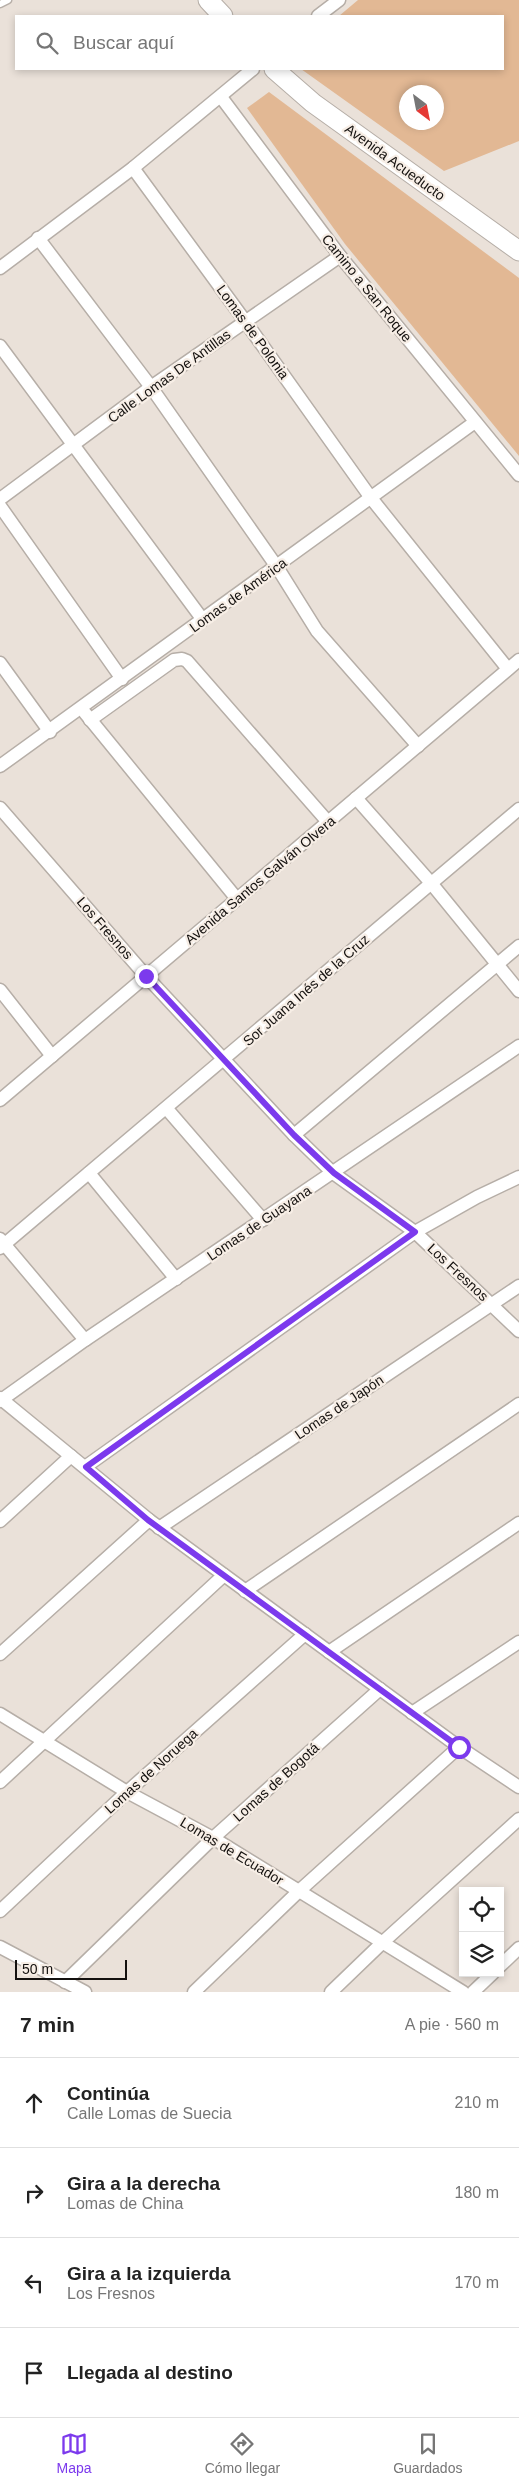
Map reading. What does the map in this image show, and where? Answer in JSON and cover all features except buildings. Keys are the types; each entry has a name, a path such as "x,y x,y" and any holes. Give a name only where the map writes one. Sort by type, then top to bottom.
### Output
{"street":[{"path":"208,0 222,15"},
{"path":"319,15 339,0"},
{"path":"0,268 133,168 252,70"},
{"name":"Avenida Acueducto","path":"275,70 313,103 519,251"},
{"name":"Camino a San Roque","path":"221,97 340,256 519,475"},
{"name":"Lomas de Polonia","path":"133,168 245,320 371,498 508,670"},
{"path":"38,238 151,387 277,567 317,631 418,746"},
{"name":"Calle Lomas De Antillas","path":"0,499 151,387 245,320 340,256"},
{"path":"0,346 75,444 203,620"},
{"name":"Lomas de América","path":"0,766 50,732 475,422"},
{"path":"0,506 122,679"},
{"path":"90,720 174,660 182,659 187,661 328,822"},
{"name":"Avenida Santos Galván Olvera","path":"0,1100 519,660"},
{"path":"0,663 50,732"},
{"path":"81,708 237,899"},
{"path":"356,798 431,882 519,991"},
{"name":"Los Fresnos","path":"0,808 146,976 226,1059 294,1135 334,1173 415,1232 519,1330"},
{"name":"Sor Juana Inés de la Cruz","path":"2,1244 226,1059 431,882 519,809"},
{"path":"294,1135 519,946"},
{"path":"0,990 52,1056"},
{"name":"Lomas de Guayana","path":"1,1400 85,1340 519,1046"},
{"path":"166,1108 263,1220"},
{"path":"89,1173 176,1278"},
{"path":"86,1467 415,1232 477,1197 519,1177"},
{"path":"2,1244 85,1340"},
{"name":"Lomas de Japón","path":"159,1528 519,1286"},
{"path":"1,1400 86,1467 148,1520 459,1747 519,1787"},
{"path":"245,1591 519,1404"},
{"path":"0,1522 71,1456"},
{"path":"0,1654 148,1520"},
{"path":"329,1652 519,1523"},
{"path":"0,1782 43,1740 224,1575"},
{"name":"Lomas de Noruega","path":"0,1911 127,1792 305,1634"},
{"path":"412,1713 519,1642"},
{"name":"Lomas de Bogotá","path":"65,1982 213,1838 380,1689"},
{"name":"Lomas de Ecuador","path":"0,1714 127,1792 213,1838 462,1992"},
{"path":"194,1992 299,1891 459,1747"},
{"path":"331,1992 383,1942 519,1819"},
{"path":"0,1947 84,1992"},
{"path":"504,1962 519,1948"},
{"path":"473,1992 489,1977"}],"lane":[{"path":"0,4 8,0"}],"shaded area":[{"path":"358,0 519,0 519,141 444,171 302,70 504,70 504,15 340,15"},
{"path":"269,92 519,278 519,456 345,244 247,108"}],"route":[{"path":"146,976 226,1059 294,1135 334,1173 415,1232 86,1467 148,1520 459,1747"}]}
